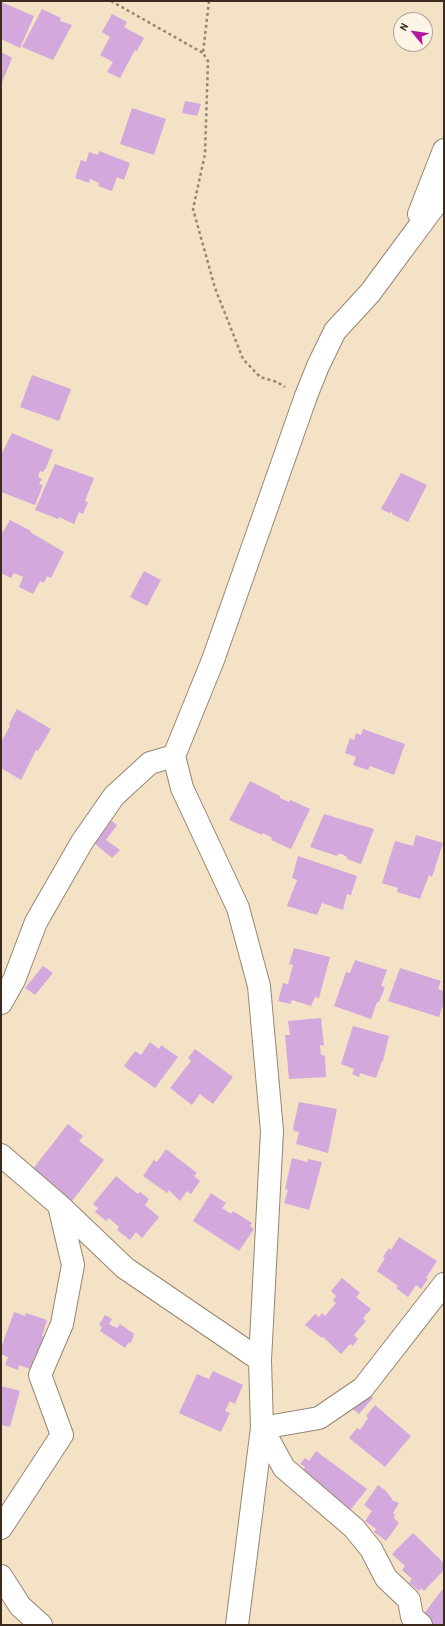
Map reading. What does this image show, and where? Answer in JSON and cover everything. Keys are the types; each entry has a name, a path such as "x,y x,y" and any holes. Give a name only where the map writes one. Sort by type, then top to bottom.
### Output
{"street":[{"path":"410,239 444,150"},
{"path":"237,1625 262,1428 260,1360 272,1130 259,986 238,908 182,788 174,756 213,660 306,396 336,331 370,293 444,193"},
{"path":"1,1003 14,980 36,922 82,842 114,796 150,763 174,756"},
{"path":"1,1155 59,1205 125,1268 260,1360"},
{"path":"1,1528 62,1435 40,1375 62,1324 73,1265 59,1205"},
{"path":"262,1428 319,1418 362,1388 444,1284"},
{"path":"262,1428 284,1468 358,1533 371,1549 386,1578 409,1600 412,1617 421,1625"},
{"path":"1,1576 20,1606 41,1625"}],"path":[{"path":"111,1 203,53 208,61 205,154 193,209 215,288 243,359 260,377 277,382 294,393 306,396"},
{"path":"203,53 209,1"}],"building":[{"path":"1,2 34,16 20,48 1,39"},
{"path":"42,9 61,18 60,21 72,25 53,60 22,47"},
{"path":"112,14 127,22 124,27 144,38 137,51 135,50 120,78 107,72 113,62 100,55 110,37 102,32"},
{"path":"1,52 12,58 1,85"},
{"path":"185,101 201,104 197,116 182,113"},
{"path":"132,108 166,119 154,155 120,144"},
{"path":"99,151 130,163 124,180 117,177 112,191 98,186 99,183 90,179 89,183 75,178 81,160 86,162 89,152 98,155"},
{"path":"32,375 71,389 59,421 20,407"},
{"path":"12,433 53,450 46,468 43,472 40,471 38,477 42,479 39,484 43,485 35,505 1,492 1,455"},
{"path":"55,464 94,478 85,501 88,502 83,514 79,512 74,524 59,517 58,519 35,510"},
{"path":"401,473 427,485 408,522 392,514 392,512 389,513 381,509"},
{"path":"10,520 31,531 30,532 64,552 51,578 47,576 44,583 40,581 33,594 19,587 23,577 14,573 11,578 1,573 1,535"},
{"path":"144,571 161,580 147,606 130,597"},
{"path":"17,709 51,729 38,751 36,750 21,780 1,768 1,742"},
{"path":"363,729 405,744 394,775 370,766 368,770 353,765 356,757 345,753 350,738 354,740 356,733 361,735"},
{"path":"250,781 280,796 280,798 289,802 290,800 310,809 291,849 271,840 272,838 263,833 262,835 229,820"},
{"path":"324,814 374,829 361,864 347,859 347,857 342,854 338,854 337,856 310,847"},
{"path":"105,816 117,825 106,840 120,850 112,858 88,838"},
{"path":"416,835 443,843 432,877 429,875 420,899 397,892 398,888 382,883 395,841 413,846"},
{"path":"298,856 357,876 351,895 347,894 343,910 322,903 317,915 287,906 297,880 292,878"},
{"path":"294,948 330,957 319,998 315,997 311,1006 292,1000 290,1004 278,1001 283,983 288,984 293,965 289,964"},
{"path":"355,960 387,970 381,986 385,987 379,1002 377,1002 371,1019 334,1006 346,972 350,973"},
{"path":"43,966 53,973 35,995 25,988"},
{"path":"400,968 441,981 438,989 444,991 444,1002 439,1017 388,1001"},
{"path":"321,1018 324,1046 320,1045 321,1055 325,1056 326,1077 289,1079 285,1035 290,1035 288,1021"},
{"path":"353,1026 389,1036 383,1061 376,1078 360,1073 359,1077 352,1074 354,1069 341,1064"},
{"path":"150,1042 159,1049 161,1045 178,1057 155,1088 124,1066 135,1051 141,1055"},
{"path":"195,1049 233,1077 213,1104 200,1094 192,1105 170,1088 191,1061 188,1058"},
{"path":"299,1102 337,1109 328,1153 296,1144 299,1132 294,1131 293,1128"},
{"path":"68,1124 83,1136 79,1141 104,1160 72,1201 32,1170"},
{"path":"166,1149 197,1173 194,1176 200,1181 191,1194 187,1191 180,1201 169,1190 167,1193 143,1176 154,1160 157,1162"},
{"path":"292,1158 307,1162 308,1159 322,1162 309,1210 284,1203 288,1190 285,1189"},
{"path":"116,1176 138,1194 140,1192 149,1199 145,1205 159,1217 142,1238 136,1232 130,1240 117,1230 119,1227 109,1218 106,1221 95,1212 98,1208 93,1204"},
{"path":"211,1193 226,1203 222,1208 231,1214 233,1211 252,1223 250,1226 254,1229 239,1251 193,1221"},
{"path":"399,1237 437,1261 421,1289 416,1285 408,1297 396,1288 398,1286 377,1271 385,1258 383,1257 389,1248 391,1250"},
{"path":"342,1278 360,1293 356,1297 371,1309 363,1318 366,1321 354,1335 358,1339 353,1346 350,1344 341,1354 323,1337 322,1338 305,1325 315,1314 319,1317 322,1313 325,1316 336,1303 333,1300 336,1296 331,1291"},
{"path":"14,1312 25,1316 26,1313 47,1320 42,1336 46,1338 39,1354 36,1353 30,1369 19,1365 18,1370 5,1365 8,1357 1,1354 1,1348"},
{"path":"105,1315 112,1319 109,1324 117,1328 120,1324 134,1334 131,1343 129,1342 125,1348 100,1331 102,1327 99,1325"},
{"path":"213,1371 243,1385 235,1404 230,1401 225,1411 230,1413 221,1432 179,1413 197,1374 209,1379"},
{"path":"1,1386 20,1391 10,1427 1,1425"},
{"path":"364,1391 373,1398 359,1414 350,1407"},
{"path":"375,1405 411,1436 385,1467 349,1438 357,1428 360,1430 368,1418 366,1416"},
{"path":"316,1451 367,1489 348,1513 298,1476 305,1467 300,1464 305,1458 309,1461"},
{"path":"378,1485 386,1491 392,1500 399,1503 393,1513 395,1515 394,1518 399,1523 386,1541 374,1532 376,1529 365,1521 372,1511 364,1505"},
{"path":"413,1533 444,1563 444,1570 424,1591 421,1588 419,1591 409,1583 412,1579 402,1570 405,1566 392,1554"},
{"path":"442,1590 444,1591 444,1625 425,1625 419,1620"}]}
